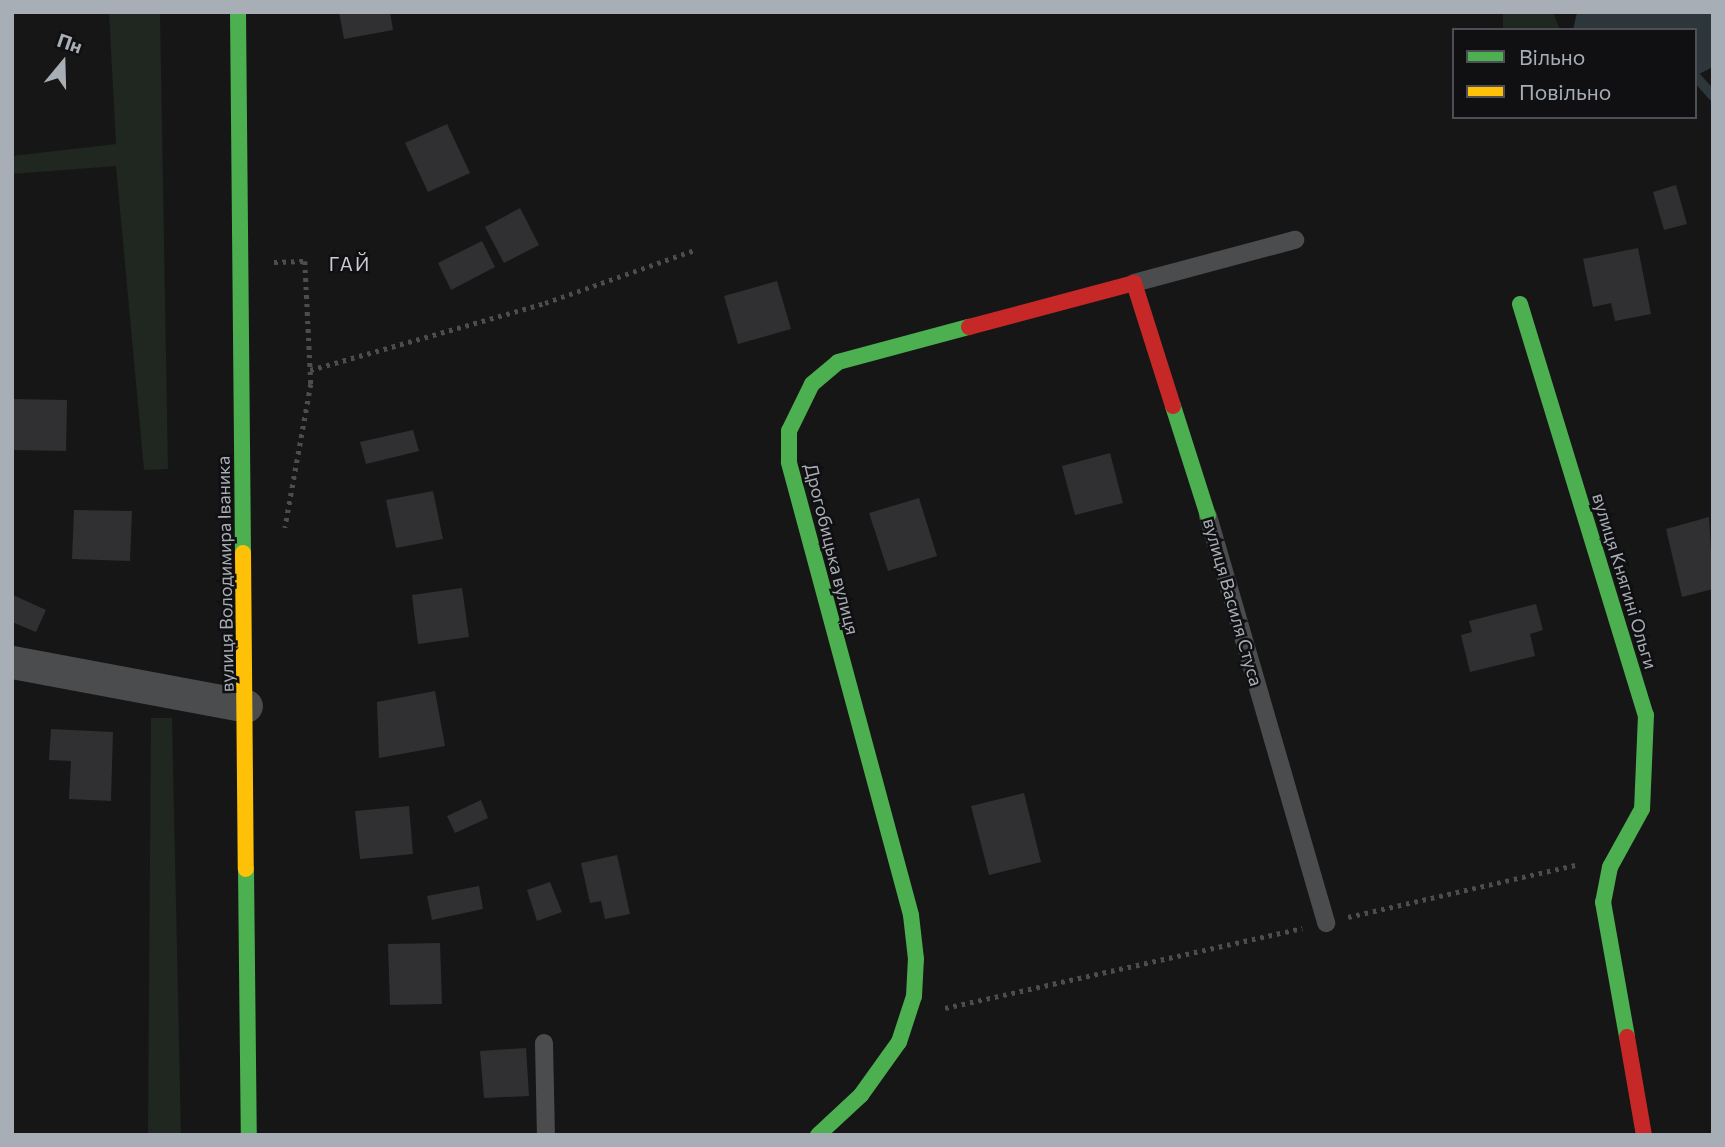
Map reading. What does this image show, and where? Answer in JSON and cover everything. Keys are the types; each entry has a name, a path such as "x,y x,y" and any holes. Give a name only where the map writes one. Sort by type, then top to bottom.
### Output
{"street":[{"name":"вулиця Володимира Іваника","path":"238,12 249,1135"},
{"name":"вулиця Василя Стуса","path":"1134,283 1208,516"},
{"name":"Дрогобицька вулиця","path":"909,1016 916,959 911,915 789,462 789,431 812,384 838,362 1134,283"},
{"name":"вулиця Княгині Ольги","path":"1520,304 1646,715 1642,808 1611,867 1603,902 1607,944 1644,1135"},
{"path":"12,662 246,706"},
{"path":"818,1135 880,1072 909,1016"}],"lane":[{"path":"1134,283 1295,240"},
{"name":"вулиця Василя Стуса","path":"1208,516 1326,923"},
{"path":"544,1043 545,1135"}],"path":[{"path":"310,370 545,303 695,250"},
{"path":"272,262 305,261 310,370 285,528"},
{"path":"909,1016 1576,865 1611,867"}],"shaded area":[{"path":"109,12 160,12 168,469 144,470 116,166 12,174 12,156 116,144"},
{"path":"1503,12 1553,12 1559,28 1503,28"},
{"path":"1577,12 1713,12 1713,67 1697,75 1697,28 1573,28"},
{"path":"151,718 172,718 181,1135 148,1135"}],"building":[{"path":"339,12 390,12 393,30 344,39"},
{"path":"447,124 470,173 428,192 405,143"},
{"path":"1676,185 1687,224 1664,230 1653,192"},
{"path":"520,208 539,245 504,263 485,227"},
{"path":"482,241 495,267 451,290 438,263"},
{"path":"1638,248 1651,314 1615,321 1611,303 1593,307 1583,259"},
{"path":"777,281 791,329 738,344 724,296"},
{"path":"12,399 67,400 66,451 12,450"},
{"path":"413,430 419,451 366,464 360,442"},
{"path":"1110,453 1123,503 1075,515 1062,466"},
{"path":"433,491 443,539 396,548 386,500"},
{"path":"919,498 937,556 888,571 869,513"},
{"path":"74,510 132,511 130,561 72,559"},
{"path":"1709,517 1713,589 1682,597 1666,529"},
{"path":"462,588 469,637 418,644 412,595"},
{"path":"13,595 46,610 36,632 12,622"},
{"path":"1536,604 1543,630 1530,634 1535,656 1470,672 1461,635 1472,632 1469,621"},
{"path":"435,691 445,746 379,758 377,702"},
{"path":"51,729 113,732 111,801 69,799 71,761 49,760"},
{"path":"1024,793 1041,862 989,875 971,806"},
{"path":"481,800 488,818 455,833 447,816"},
{"path":"409,806 413,854 360,859 355,811"},
{"path":"617,855 630,914 605,919 601,901 590,903 581,863"},
{"path":"550,882 562,912 537,921 527,890"},
{"path":"479,886 483,909 432,920 427,896"},
{"path":"440,943 442,1004 390,1005 388,944"},
{"path":"526,1048 529,1096 484,1098 480,1051"}],"waterway":[{"path":"1697,78 1713,96"}],"traffic: fast":[{"path":"238,12 243,553"},
{"path":"1520,304 1646,715 1642,809 1610,867 1603,902 1627,1037"},
{"path":"818,1135 861,1095 899,1042 914,996 916,959 911,915 789,462 789,431 812,384 838,362 969,327"},
{"path":"1173,406 1208,516"},
{"path":"246,869 249,1135"}],"traffic: slow":[{"path":"243,553 246,869"}],"traffic: jam":[{"path":"969,327 1134,283 1173,406"},
{"path":"1627,1037 1644,1135"}],"district":[{"name":"ГАЙ","path":"350,264"}]}
